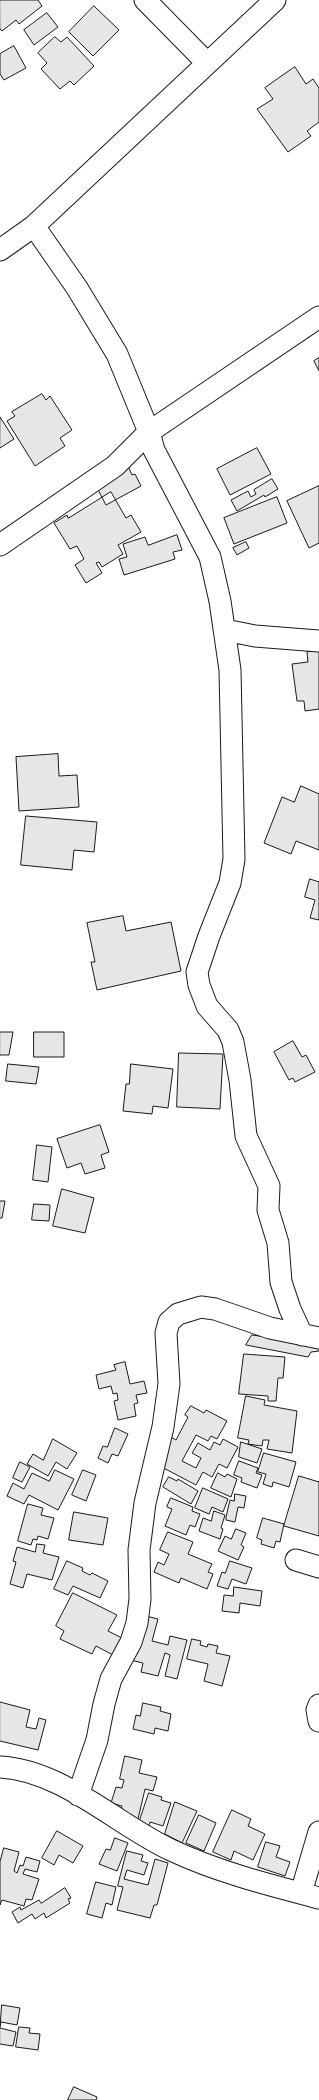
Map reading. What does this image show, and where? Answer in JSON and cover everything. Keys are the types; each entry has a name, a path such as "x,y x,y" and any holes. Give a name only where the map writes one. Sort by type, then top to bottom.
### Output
{"street":[{"path":"145,0 208,62"},
{"path":"0,250 34,226 275,0"},
{"path":"34,226 76,288 117,354 149,432 154,450 210,557 230,670 234,860 230,883 209,936 197,972 199,985 207,1006 228,1030 233,1042 240,1080 246,1136 269,1186 268,1210 278,1243 281,1282 290,1309 310,1337"},
{"path":"0,545 115,466 149,432 319,317"},
{"path":"224,630 262,637 319,641"},
{"path":"78,1795 97,1740 104,1704 111,1679 131,1642 137,1623 140,1599 139,1550 145,1503 163,1427 169,1384 166,1332 169,1322 178,1314 201,1307 215,1309 253,1324 310,1337"},
{"path":"296,1560 319,1567"},
{"path":"319,1705 317,1710 319,1722"},
{"path":"0,1768 34,1774 78,1795 132,1830 171,1850 202,1863 310,1896 319,1832"}],"building":[{"path":"0,0 38,0 42,6 19,24 16,20 2,31 0,29"},
{"path":"94,6 119,30 93,56 69,32"},
{"path":"47,13 58,27 34,45 24,30"},
{"path":"55,37 61,42 67,37 94,66 74,85 70,81 60,89 41,69 47,63 38,53"},
{"path":"14,46 26,68 4,80 0,74 0,54"},
{"path":"295,67 306,84 313,79 319,88 319,122 307,131 311,136 288,152 257,109 273,99 265,88"},
{"path":"319,358 319,371 314,361"},
{"path":"42,394 46,400 50,396 72,430 60,438 65,446 35,466 7,421 15,416 12,412"},
{"path":"0,417 14,439 0,448"},
{"path":"257,448 271,474 230,495 217,469"},
{"path":"128,466 132,475 135,474 141,486 106,505 95,484"},
{"path":"272,479 278,489 265,497 264,495 237,511 231,500 248,491 251,497 256,494 254,490"},
{"path":"319,486 319,543 309,548 287,501"},
{"path":"111,492 126,518 131,515 141,532 118,545 123,554 102,567 99,562 96,563 102,573 86,583 75,565 84,559 77,546 70,549 54,523 67,515 68,518"},
{"path":"277,497 287,523 234,544 224,518"},
{"path":"177,535 182,550 173,552 175,559 124,575 119,559 127,557 123,544 145,537 148,545"},
{"path":"246,542 249,548 237,555 233,548"},
{"path":"319,651 319,709 305,711 304,701 297,701 292,664 308,662 307,652"},
{"path":"58,754 59,776 77,775 79,807 19,811 16,757"},
{"path":"301,786 319,794 319,850 296,841 291,854 264,843 282,797 294,802"},
{"path":"26,816 97,822 94,852 74,850 72,870 21,865"},
{"path":"310,879 319,882 319,920 310,918 315,900 305,897"},
{"path":"123,916 126,931 171,922 181,971 97,990 91,962 95,962 87,923"},
{"path":"0,1032 13,1032 9,1055 0,1055"},
{"path":"34,1032 64,1032 64,1057 34,1057"},
{"path":"293,1041 302,1057 306,1055 315,1072 295,1082 293,1078 289,1080 274,1052"},
{"path":"179,1053 223,1054 220,1109 177,1107"},
{"path":"8,1064 39,1067 36,1084 6,1081"},
{"path":"131,1064 173,1069 168,1108 153,1106 152,1114 123,1111 126,1084 129,1084"},
{"path":"100,1125 109,1152 101,1155 105,1168 85,1174 81,1163 67,1168 57,1139"},
{"path":"37,1145 52,1147 48,1182 33,1180"},
{"path":"62,1189 94,1198 85,1233 53,1226"},
{"path":"0,1201 5,1201 2,1218 0,1218"},
{"path":"34,1204 50,1205 49,1221 32,1220"},
{"path":"252,1335 319,1344 319,1351 311,1352 308,1357 246,1345"},
{"path":"244,1354 285,1357 283,1378 278,1378 276,1401 268,1401 268,1396 239,1394"},
{"path":"125,1362 130,1384 144,1381 147,1393 136,1395 138,1403 134,1404 136,1416 118,1420 114,1401 118,1400 117,1393 113,1394 111,1386 99,1389 96,1375 116,1370 114,1365"},
{"path":"246,1396 265,1400 264,1405 297,1411 292,1453 267,1449 269,1440 263,1440 262,1446 248,1444 249,1440 238,1438"},
{"path":"191,1406 204,1413 206,1410 227,1421 217,1439 211,1436 208,1441 196,1435 182,1461 196,1468 201,1458 192,1453 198,1443 210,1450 214,1442 220,1445 223,1439 238,1447 227,1468 219,1464 212,1477 203,1472 196,1485 156,1464 171,1437 176,1440 188,1417 185,1415"},
{"path":"115,1428 128,1434 118,1456 112,1454 108,1463 98,1458 103,1446 107,1447"},
{"path":"53,1439 77,1453 67,1469 56,1462 48,1476 27,1464 33,1454 43,1460"},
{"path":"241,1442 262,1449 257,1463 239,1457"},
{"path":"264,1453 296,1462 289,1487 273,1482 272,1487 263,1484 266,1474 258,1472"},
{"path":"239,1461 258,1468 256,1473 262,1475 257,1488 241,1482 242,1478 234,1475"},
{"path":"20,1462 30,1467 22,1482 13,1478"},
{"path":"55,1470 74,1479 58,1510 29,1495 24,1504 7,1496 13,1483 24,1489 32,1473 49,1481"},
{"path":"83,1470 96,1475 86,1501 72,1495"},
{"path":"218,1473 225,1477 227,1474 237,1479 231,1497 211,1488"},
{"path":"299,1476 319,1482 319,1536 284,1526"},
{"path":"169,1477 177,1481 178,1479 198,1491 191,1504 163,1487"},
{"path":"203,1488 228,1499 223,1512 212,1507 209,1514 195,1508"},
{"path":"235,1494 246,1496 244,1508 238,1507 235,1522 226,1520 226,1517 230,1500 234,1501"},
{"path":"171,1498 193,1507 192,1511 200,1514 195,1527 190,1525 186,1535 165,1526 172,1509 167,1507"},
{"path":"28,1504 43,1508 41,1515 54,1518 48,1539 38,1536 37,1540 33,1539 31,1545 18,1541"},
{"path":"214,1511 225,1515 221,1528 223,1529 220,1539 199,1531 203,1518 211,1521"},
{"path":"74,1512 108,1518 103,1545 69,1540"},
{"path":"263,1518 284,1524 280,1542 276,1541 274,1548 261,1544 262,1540 257,1538"},
{"path":"236,1529 246,1533 241,1545 244,1547 238,1560 218,1551 225,1536 231,1539"},
{"path":"168,1532 193,1542 188,1554 212,1564 208,1572 213,1574 207,1589 181,1578 179,1583 154,1572 158,1562 164,1565 169,1554 160,1550"},
{"path":"37,1544 45,1545 43,1553 59,1557 52,1580 27,1574 23,1588 10,1584 16,1562 13,1561 17,1547 35,1552"},
{"path":"67,1561 83,1568 82,1571 90,1575 92,1573 108,1581 100,1598 73,1586 68,1595 54,1589"},
{"path":"230,1561 252,1568 246,1584 232,1579 228,1589 217,1586 222,1572 225,1573"},
{"path":"234,1587 262,1591 260,1606 240,1603 239,1613 222,1611 224,1595 233,1596"},
{"path":"73,1593 117,1615 108,1631 122,1638 113,1655 96,1646 92,1654 60,1639 64,1631 56,1626"},
{"path":"142,1615 158,1619 152,1641 168,1645 170,1636 187,1640 177,1679 165,1676 170,1655 165,1653 158,1676 141,1672 143,1663 130,1660"},
{"path":"192,1639 201,1641 200,1645 207,1647 208,1644 218,1646 216,1653 230,1656 222,1686 204,1681 208,1664 187,1659"},
{"path":"0,1702 30,1710 26,1727 36,1729 39,1718 46,1720 38,1750 0,1741"},
{"path":"143,1703 161,1707 160,1711 171,1714 168,1731 155,1728 154,1734 133,1729 136,1715 140,1716"},
{"path":"125,1756 142,1760 139,1773 157,1777 153,1791 145,1789 138,1819 120,1815 122,1806 111,1803 116,1787 122,1788 124,1780 120,1779"},
{"path":"149,1793 162,1797 161,1800 171,1803 163,1826 150,1822 148,1829 138,1826"},
{"path":"175,1802 197,1811 182,1843 165,1834"},
{"path":"232,1810 251,1819 248,1826 265,1834 253,1860 234,1851 231,1860 213,1852"},
{"path":"199,1815 216,1823 204,1851 186,1843"},
{"path":"57,1831 83,1846 73,1863 59,1855 54,1865 42,1858"},
{"path":"115,1838 128,1843 117,1871 99,1864 106,1849 110,1850"},
{"path":"266,1842 280,1846 276,1857 290,1862 285,1876 258,1867"},
{"path":"4,1848 19,1852 14,1871 17,1873 20,1865 23,1866 26,1857 40,1861 37,1872 25,1869 23,1874 39,1879 32,1900 26,1899 24,1906 2,1900 0,1905 0,1862"},
{"path":"127,1851 143,1855 141,1861 148,1863 144,1875 127,1870 124,1879 148,1885 155,1859 168,1863 157,1905 154,1905 150,1918 117,1910 123,1887 118,1886"},
{"path":"96,1882 116,1887 112,1905 106,1903 102,1918 87,1914"},
{"path":"65,1888 71,1898 68,1899 70,1903 46,1918 44,1913 35,1919 32,1914 18,1923 12,1912 20,1907 21,1910 39,1900 41,1903"},
{"path":"2,2005 20,2008 17,2025 1,2022 0,2027"},
{"path":"19,2027 30,2028 29,2033 40,2034 38,2050 16,2047"},
{"path":"0,2028 16,2032 13,2046 0,2044"},
{"path":"74,2087 97,2097 96,2100 68,2100"}]}
